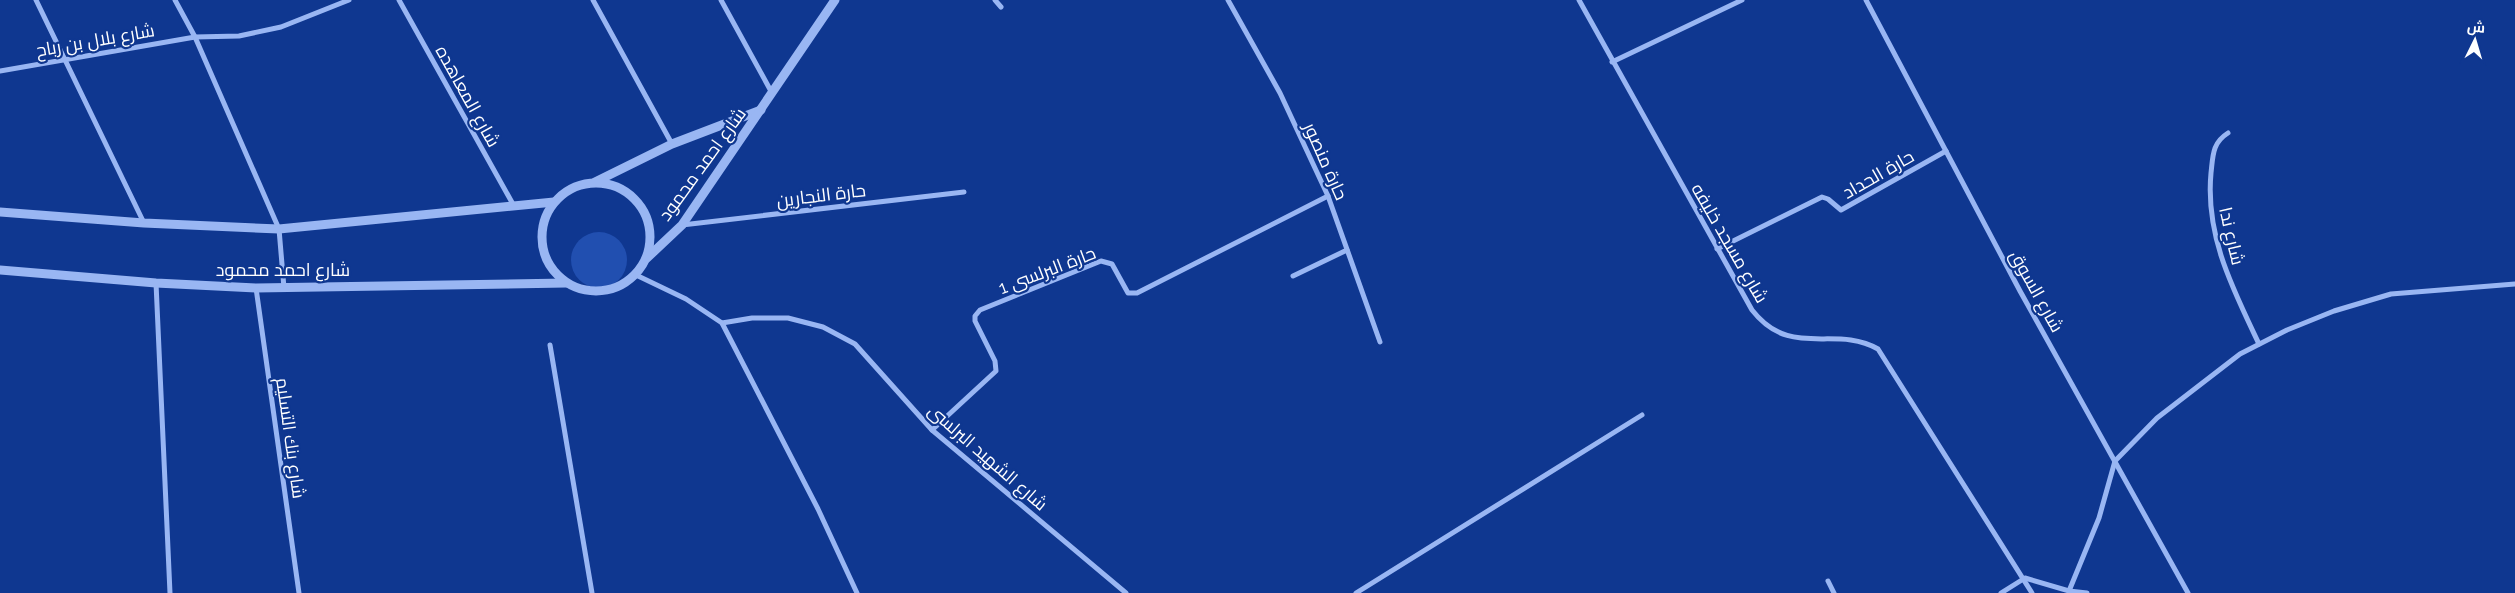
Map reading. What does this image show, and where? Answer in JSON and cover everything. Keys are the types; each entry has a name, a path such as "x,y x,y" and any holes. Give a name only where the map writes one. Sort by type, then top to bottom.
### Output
{"street":[{"path":"36,0 144,223"},
{"path":"175,0 195,36 279,229 284,288"},
{"name":"شارع بلال بن رباح","path":"0,71 195,36 239,36 282,27 349,0"},
{"name":"شارع المعاهده","path":"398,0 514,206"},
{"path":"593,0 672,144"},
{"path":"720,0 772,94"},
{"name":"شارع احمد محمود","path":"647,258 682,225 835,0"},
{"path":"995,0 1001,7"},
{"name":"حارة منصور","path":"1228,0 1280,94 1328,196 1380,342"},
{"name":"شارع مسجد خليفه","path":"1579,0 1717,249 1752,310 1761,322 1774,332 1788,337 1860,342 1878,348 2025,578 2032,593"},
{"path":"1612,62 1742,0"},
{"name":"شارع السوق","path":"1866,0 2020,291 2188,593"},
{"name":"شارع احمد محمود","path":"594,183 672,144 762,110"},
{"name":"شارع ندا","path":"2228,133 2216,142 2213,149 2209,193 2214,238 2228,280 2260,344"},
{"name":"حارة الحداد","path":"1717,249 1822,197 1843,210 1946,151"},
{"path":"594,183 612,185 629,193 641,206 649,222 651,240 647,258 636,275 620,286 602,292 583,290 566,283 550,266 542,245 543,222 554,202 572,188 594,183"},
{"name":"حارة النجارين","path":"682,225 964,192"},
{"name":"حارة البرلسى 1","path":"932,430 996,371 995,361 975,321 975,316 980,310 1100,260 1112,264 1128,292 1137,293 1328,196"},
{"path":"0,212 144,223 279,229 554,202"},
{"path":"1293,276 1347,250"},
{"name":"شارع احمد محمود","path":"0,270 156,283 256,288 566,283"},
{"path":"636,275 686,299 722,323 818,509 856,593"},
{"path":"156,283 170,593"},
{"path":"2069,591 2098,518 2115,461 2157,418 2240,354 2287,330 2334,310 2391,294 2515,284"},
{"name":"شارع بنك التسليم","path":"256,288 299,593"},
{"name":"شارع الشهيد البرلسى","path":"722,323 752,318 788,318 823,327 855,344 932,430 1126,593"},
{"path":"550,345 592,593"},
{"path":"1356,593 1642,415"},
{"path":"2001,593 2025,578 2069,591 2087,593"},
{"path":"1828,581 1834,593"}],"shaded area":[{"path":"593,232 605,232 615,236 623,244 627,260 623,276 615,284 605,288 593,288 583,284 575,276 571,266 571,254 575,244 583,236"}]}
